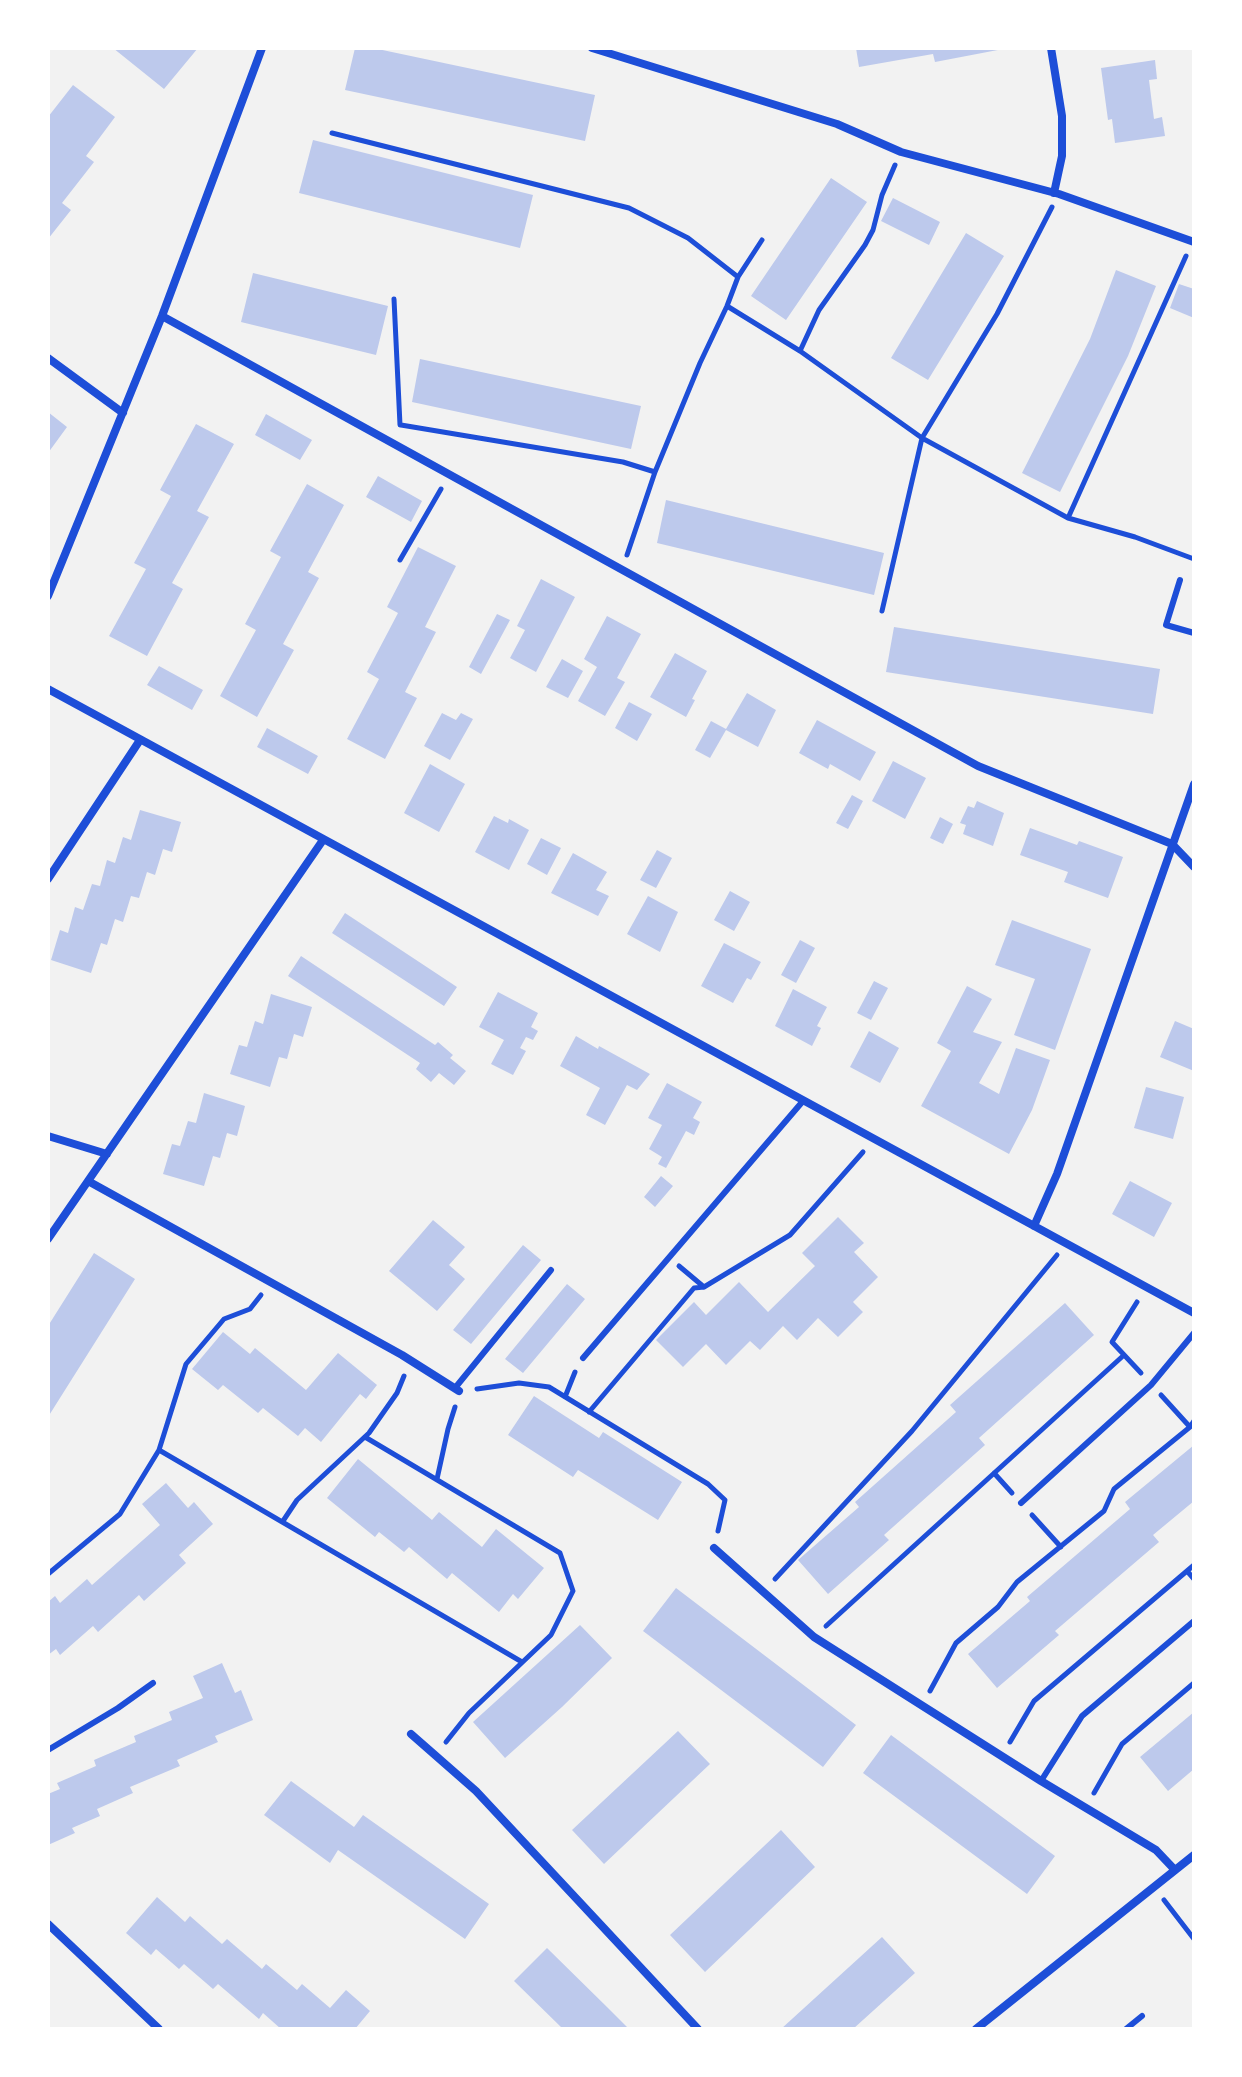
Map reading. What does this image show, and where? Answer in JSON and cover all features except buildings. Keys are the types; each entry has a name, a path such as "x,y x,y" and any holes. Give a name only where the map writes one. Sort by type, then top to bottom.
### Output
{"street":[{"path":"48,596 162,316 262,48"},
{"path":"592,48 837,124 901,152 1056,194 1193,242"},
{"path":"1051,48 1062,116 1062,156 1056,194"},
{"path":"162,316 978,766 1172,844 1194,867"},
{"path":"48,358 123,413"},
{"path":"48,689 1194,1313"},
{"path":"48,879 140,740"},
{"path":"1034,1226 1057,1174 1194,784"},
{"path":"48,1239 323,840"},
{"path":"48,1136 107,1154"},
{"path":"88,1181 411,1361 457,1390"},
{"path":"714,1548 814,1637 1156,1850 1174,1869"},
{"path":"411,1734 476,1791 698,2029"},
{"path":"976,2029 1194,1855"},
{"path":"48,1924 159,2029"}],"lane":[{"path":"1180,580 1166,625 1194,633"},
{"path":"583,1358 803,1101"},
{"path":"457,1390 551,1270"},
{"path":"1021,1503 1151,1385 1194,1333"},
{"path":"1041,1781 1082,1716 1194,1621"},
{"path":"48,1750 153,1683"},
{"path":"1126,2029 1142,2016"}],"path":[{"path":"332,133 629,208 688,238 738,277"},
{"path":"800,351 819,310 873,230 882,195 901,152"},
{"path":"882,611 922,438 997,314 1056,194"},
{"path":"622,569 655,472 700,363 738,277 762,240"},
{"path":"1068,518 1193,242"},
{"path":"390,441 400,425 394,299"},
{"path":"727,306 800,351 922,438 1068,518 1135,537 1194,559"},
{"path":"400,425 623,462 655,472"},
{"path":"400,560 450,474"},
{"path":"589,1412 694,1288 704,1287 790,1235 875,1139"},
{"path":"763,1592 912,1431 1066,1244"},
{"path":"669,1258 704,1287"},
{"path":"48,1574 120,1514 159,1450 186,1364 224,1319 250,1309 270,1282"},
{"path":"1146,1287 1112,1342 1190,1427"},
{"path":"814,1637 1124,1355"},
{"path":"565,1397 583,1358"},
{"path":"283,1521 297,1500 365,1437 397,1393 411,1361"},
{"path":"437,1479 457,1390 519,1383 549,1387 708,1484 725,1500 714,1548"},
{"path":"921,1705 956,1643 998,1607 1017,1582 1104,1511 1114,1489 1194,1421"},
{"path":"365,1437 560,1553 573,1591 551,1635 469,1713 435,1755"},
{"path":"159,1450 522,1662"},
{"path":"1002,1756 1034,1701 1194,1565"},
{"path":"1187,1571 1194,1579"},
{"path":"1086,1808 1122,1744 1194,1683"},
{"path":"1153,1887 1194,1939"}]}
